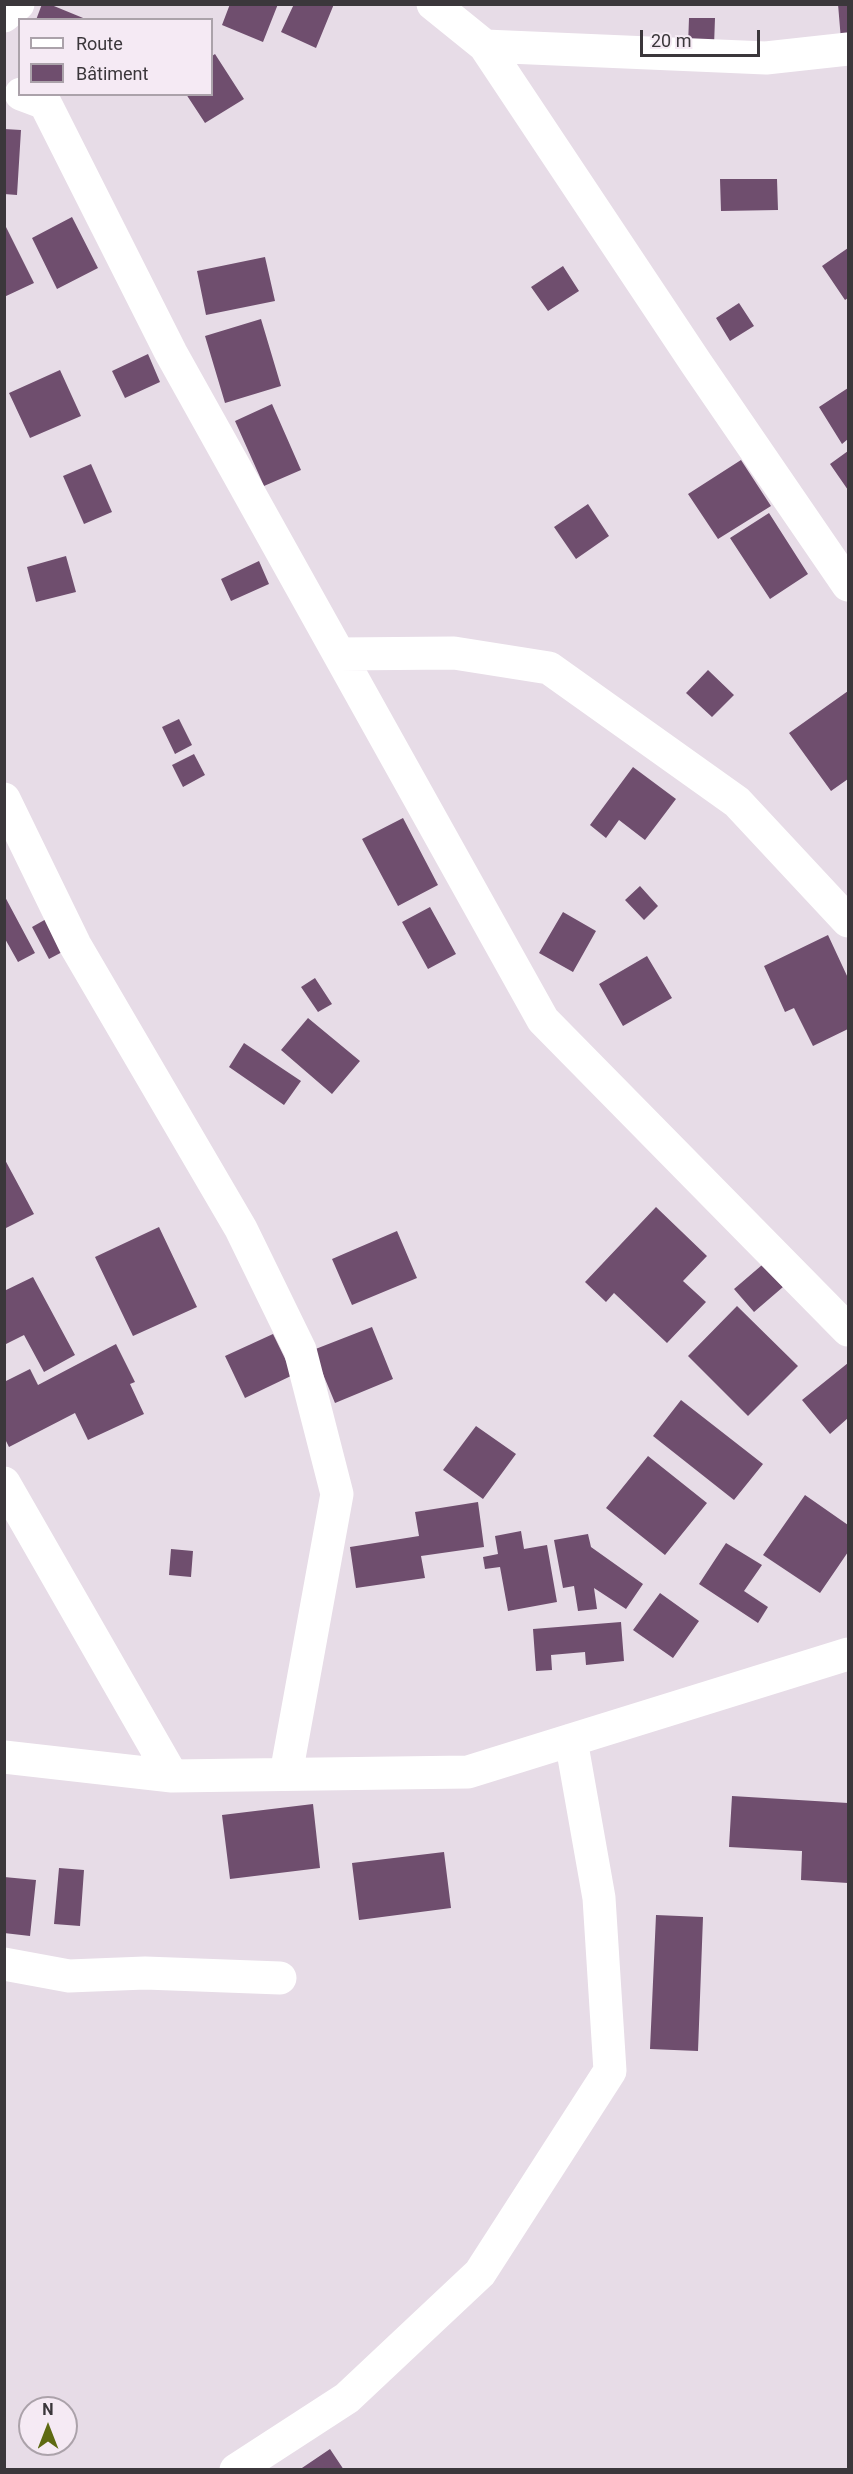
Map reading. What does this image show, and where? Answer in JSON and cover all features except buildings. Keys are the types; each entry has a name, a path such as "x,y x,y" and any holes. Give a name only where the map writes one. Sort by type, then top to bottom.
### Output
{"street":[{"path":"4,16 18,4"},
{"path":"433,4 485,46 696,363 849,585"},
{"path":"485,46 766,58 849,49"},
{"path":"25,96 45,104 171,353 543,1020 849,1330"},
{"path":"339,654 454,653 549,668 737,802 849,921"},
{"path":"4,799 75,945 241,1229 300,1350 337,1494 286,1774"},
{"path":"4,1483 172,1776"},
{"path":"4,1757 172,1776 468,1772 849,1654"},
{"path":"236,2469 347,2398 480,2273 610,2071 599,1898 570,1740"},
{"path":"4,1964 69,1976 145,1973 280,1978"}]}
